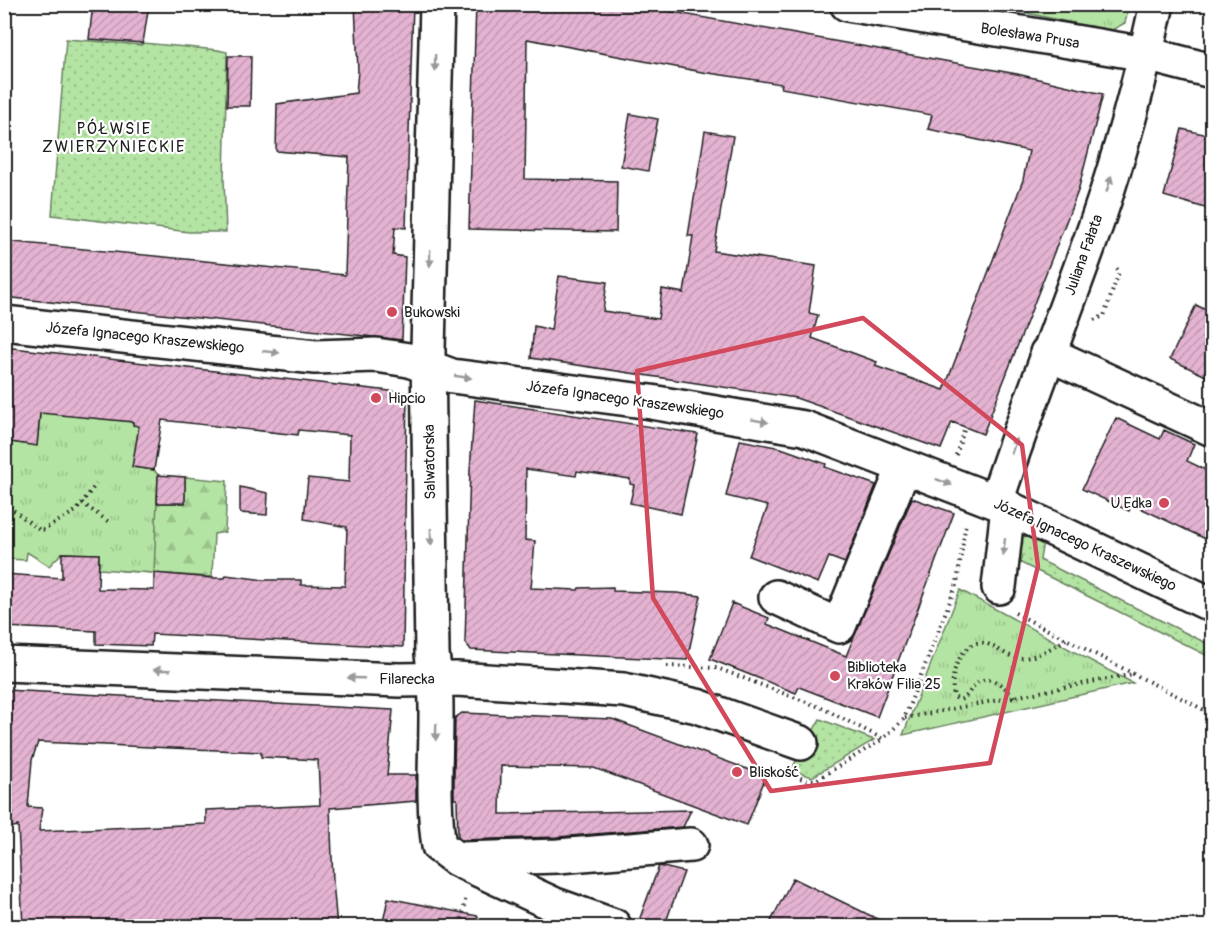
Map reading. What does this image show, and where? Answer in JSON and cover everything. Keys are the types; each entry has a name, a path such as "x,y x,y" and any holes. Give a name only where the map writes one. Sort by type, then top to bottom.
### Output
{"street":[{"name":"Salwatorska","path":"437,4 429,368 432,654 437,704 434,816 447,853"},
{"name":"Bolesława Prusa","path":"847,4 1146,54 1212,71"},
{"name":"Juliana Fałata","path":"1003,598 991,500 1098,218 1137,93 1157,4"},
{"name":"Józefa Ignacego Kraszewskiego","path":"4,323 315,357 376,355 409,360 452,376 651,402 804,428 991,500 1212,606"},
{"path":"1047,353 1212,429"},
{"path":"776,597 839,626 904,467"},
{"name":"Filarecka","path":"4,664 399,680 436,679 624,690 697,706 801,743"},
{"path":"447,853 558,856 691,845"},
{"path":"447,853 555,905 614,927"}],"path":[{"path":"1084,325 1104,316 1119,272 1114,264"},
{"path":"954,460 964,427"},
{"path":"4,503 41,531 76,511 96,484"},
{"path":"822,708 883,739 904,718 991,500"},
{"path":"82,503 109,522"},
{"path":"957,583 967,588"},
{"path":"1003,598 1066,639 1212,714"},
{"path":"1014,697 1005,687 990,679 975,684 966,698 959,700 954,697 953,677 956,664 968,647 979,642 990,644 1013,657 1024,658 1038,654 1066,639"},
{"path":"904,718 1134,674"},
{"path":"462,919 466,895"}],"highlighted area":[{"path":"863,318 1022,445 1038,566 990,763 771,791 653,598 637,371"}],"green space":[{"path":"1129,4 1125,23 1110,31 989,5"},
{"path":"66,39 142,45 143,43 227,52 224,179 226,232 189,232 52,215"},
{"path":"41,407 148,426 133,467 154,470 158,475 154,573 99,569 99,554 62,553 49,566 27,552 26,560 5,559 4,441 37,445"},
{"path":"154,470 158,475 157,503 185,503 185,477 227,481 225,532 214,534 212,577 122,571 145,556"},
{"path":"1022,525 1044,535 1040,560 1212,646 1212,658 1015,560"},
{"path":"960,590 1108,670 1133,683 903,735"},
{"path":"820,719 874,740 812,777 791,770"}],"building":[{"path":"93,4 149,4 143,43 89,39"},
{"path":"355,4 413,4 406,228 395,227 393,255 405,257 402,340 4,297 4,241 345,275 349,157 276,151 277,104 356,93 358,71"},
{"path":"476,4 628,4 1017,74 1103,94 1078,191 983,434 952,422 941,449 796,398 531,358 534,326 551,330 559,276 607,282 603,311 658,319 662,289 684,293 693,236 688,236 705,131 733,136 714,251 816,266 809,313 818,315 812,338 877,362 875,366 944,390 1023,180 1029,151 928,129 932,115 781,88 782,84 702,72 527,39 525,179 617,181 616,232 469,229"},
{"path":"228,56 251,56 250,106 227,106"},
{"path":"630,114 658,119 648,171 621,166"},
{"path":"1182,129 1212,136 1212,210 1164,196"},
{"path":"1196,305 1212,313 1212,379 1170,359"},
{"path":"4,347 407,393 403,647 152,634 151,646 96,644 96,631 4,627 4,574 62,578 62,553 99,554 98,589 154,590 154,573 212,578 225,578 226,575 264,580 301,580 301,585 345,586 347,527 304,519 308,478 349,482 350,435 299,430 298,435 162,420 154,470 132,467 139,426 133,425 133,422 40,413 37,446 4,441"},
{"path":"475,400 698,434 681,514 630,503 634,485 630,484 630,479 577,471 576,476 526,469 525,540 535,541 531,588 578,590 579,588 613,587 613,591 701,596 687,660 471,650 465,642 470,470"},
{"path":"1116,418 1160,439 1164,430 1194,444 1187,461 1212,473 1212,542 1132,504 1129,511 1082,489"},
{"path":"740,440 781,448 876,485 845,563 829,557 818,583 749,556 768,506 726,496"},
{"path":"158,475 185,477 185,503 157,503"},
{"path":"240,487 268,493 267,515 240,513"},
{"path":"912,498 954,513 877,717 799,687 796,693 710,659 732,603 769,618 767,624 846,656"},
{"path":"4,690 393,710 387,775 416,775 416,801 330,808 337,927 23,927 18,826 4,829","holes":["38,742 261,752 261,757 318,760 320,805 206,810 206,824 39,831 42,808 28,807 32,760"]},
{"path":"462,713 612,719 766,776 747,825 594,768 501,766 500,814 691,810 683,827 557,837 461,840 458,837 454,774 455,718"},
{"path":"659,866 684,872 664,927 658,927 640,918"},
{"path":"793,878 894,927 768,927"},
{"path":"388,898 478,916 477,927 382,927"}],"place":[{"name":"Bukowski","path":"392,312"},
{"name":"Hipcio","path":"376,398"},
{"name":"U Edka","path":"1164,503"},
{"name":"Biblioteka Kraków Filia 25","path":"835,676"},
{"name":"Bliskość","path":"737,772"}],"district":[{"name":"PÓŁWSIE ZWIERZYNIECKIE","path":"114,138"}]}
